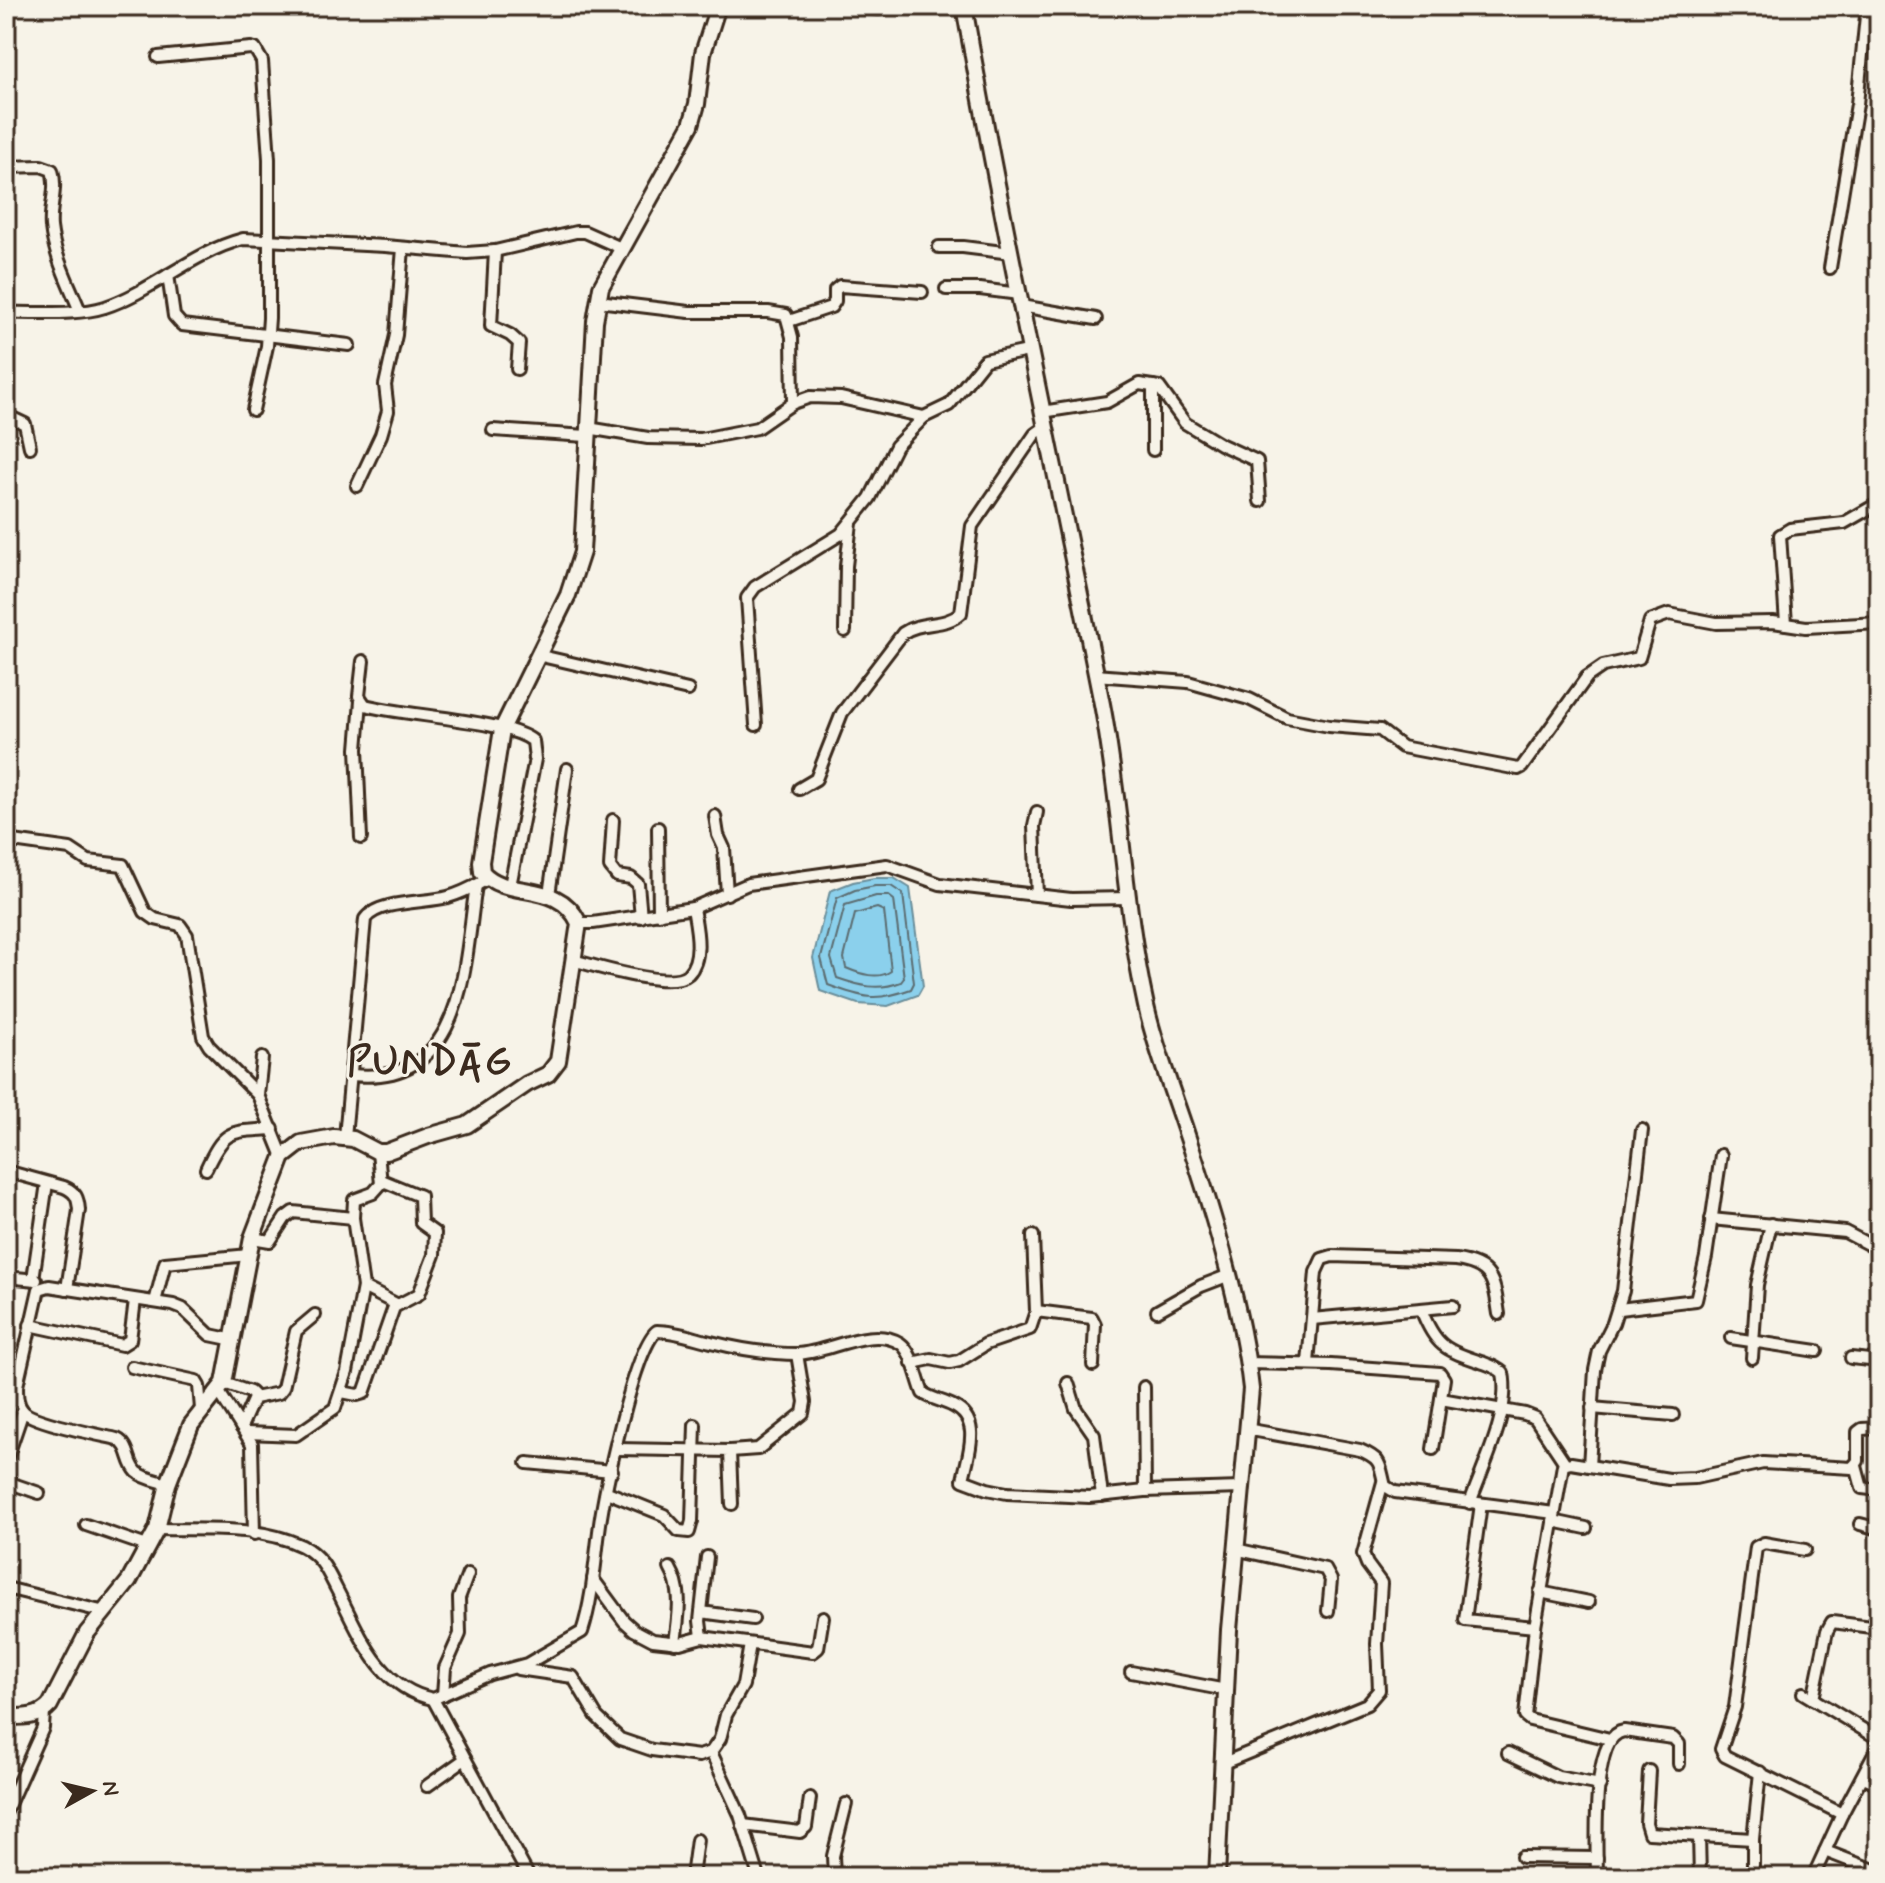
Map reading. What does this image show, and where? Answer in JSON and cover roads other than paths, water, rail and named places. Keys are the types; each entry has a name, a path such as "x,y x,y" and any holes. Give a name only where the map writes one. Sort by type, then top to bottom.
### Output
{"street":[{"path":"352,1075 366,1077 399,1071 429,1053 450,1022 463,988 482,882 481,862 502,729 568,595 582,552 587,432 601,287 691,125 697,104 703,53 718,6"},
{"path":"854,6 879,9"},
{"path":"964,6 1028,351 1102,707 1136,955 1147,1009 1188,1137 1227,1276 1251,1389 1235,1549 1217,1877"},
{"path":"1830,268 1857,104 1867,6"},
{"path":"158,57 251,48 260,55 267,131 271,240 269,335 253,410"},
{"path":"6,167 41,166 52,170 51,228 80,311"},
{"path":"6,313 80,311 112,304 234,241 271,240 449,253 495,251 585,232 621,248"},
{"path":"939,247 1011,253"},
{"path":"357,486 381,435 388,411 385,385 398,327 403,248"},
{"path":"495,251 491,326 519,343 517,369"},
{"path":"168,275 172,310 182,325 349,345"},
{"path":"789,321 831,307 835,301 835,290 840,286 922,292"},
{"path":"946,289 980,289 1096,319"},
{"path":"598,301 689,312 786,315 789,321 793,403"},
{"path":"756,725 747,598 755,587 841,534 878,485 896,446 924,417 949,405 985,360 1028,351"},
{"path":"1042,412 1107,402 1139,384 1159,387 1185,423 1257,461 1260,501"},
{"path":"1153,386 1153,450"},
{"path":"493,430 701,439 757,428 793,403 810,397 841,398 924,417"},
{"path":"6,415 25,424 30,447"},
{"path":"799,789 816,779 842,713 903,633 912,627 951,621 961,613 972,526 1035,434 1045,427"},
{"path":"1786,624 1780,535 1790,529 1844,523 1879,503"},
{"path":"845,631 846,566 851,523"},
{"path":"1095,675 1188,682 1249,699 1287,718 1329,726 1380,730 1402,747 1515,770 1522,767 1587,677 1603,666 1639,658 1647,626 1654,617 1669,614 1698,621 1754,621 1822,628 1879,623"},
{"path":"537,655 688,690"},
{"path":"361,838 357,749 363,661"},
{"path":"361,701 374,708 502,729 530,738 536,751 510,886"},
{"path":"549,895 567,769"},
{"path":"1037,812 1034,826 1037,895"},
{"path":"715,816 724,848 727,894"},
{"path":"613,820 610,867 617,876 631,878 638,884 641,917"},
{"path":"658,828 659,914"},
{"path":"6,840 70,849 88,861 123,865 145,912 155,919 175,922 184,930 206,1042 258,1095 283,1157"},
{"path":"579,923 693,908 748,884 887,865 940,884 1071,899 1128,898"},
{"path":"6,1811 43,1728 44,1712 56,1697 87,1633 129,1581 157,1529 168,1484 191,1425 222,1387 234,1340 252,1238 283,1157 301,1143 345,1137 378,1152 467,1125 554,1069 561,1049 579,923 565,905 549,895 482,882 446,898 383,907 369,914 364,925 345,1137"},
{"path":"573,960 645,978 683,977 690,970 698,943 693,908"},
{"path":"258,1095 262,1058"},
{"path":"206,1169 217,1145 233,1128 273,1129"},
{"path":"1589,1466 1599,1351 1619,1309 1623,1291 1642,1130"},
{"path":"244,1430 296,1435 335,1408 342,1392 363,1287 353,1218 354,1200 378,1189 381,1180 378,1152"},
{"path":"1619,1309 1696,1300 1721,1155"},
{"path":"6,1171 73,1191 78,1199 67,1289"},
{"path":"342,1392 364,1393 396,1304 419,1294 434,1255 435,1233 421,1223 420,1196 381,1180"},
{"path":"33,1279 47,1183"},
{"path":"252,1238 270,1241 285,1218 293,1212 353,1218"},
{"path":"1711,1219 1845,1232 1879,1250"},
{"path":"1752,1358 1757,1285 1771,1224"},
{"path":"912,1363 931,1359 950,1363 960,1361 993,1341 1026,1332 1034,1322 1036,1311 1033,1236"},
{"path":"1308,1363 1321,1250"},
{"path":"155,1302 165,1263 249,1255"},
{"path":"1318,1265 1322,1259 1332,1256 1469,1262 1484,1268 1489,1274 1499,1314"},
{"path":"1157,1311 1201,1286 1227,1276"},
{"path":"6,1277 33,1279 43,1286 183,1309 204,1331 234,1340"},
{"path":"43,1286 37,1295 17,1386 17,1399 23,1411 36,1419 117,1439 126,1447 131,1462 142,1476 168,1484"},
{"path":"363,1287 396,1304"},
{"path":"30,1325 122,1345 130,1340 135,1300"},
{"path":"1312,1319 1453,1306"},
{"path":"1421,1309 1429,1332 1439,1343 1450,1351 1501,1370 1506,1386 1476,1503 1465,1620 1535,1627"},
{"path":"1036,1311 1091,1317 1095,1324 1093,1365"},
{"path":"255,1397 279,1393 283,1388 296,1331 315,1315"},
{"path":"157,1529 254,1534 282,1538 303,1546 321,1559 374,1660 390,1678 413,1693 438,1697 490,1674 527,1664 582,1632 590,1608 607,1492 632,1383 647,1342 657,1331 739,1348 797,1354 827,1350 871,1338 884,1338 904,1347 923,1393 955,1407 969,1420 972,1436 964,1480 1007,1493 1102,1496 1145,1491 1241,1488"},
{"path":"1731,1338 1817,1351"},
{"path":"617,1449 758,1449 803,1413 805,1402 797,1354"},
{"path":"1851,1358 1879,1361"},
{"path":"1247,1363 1308,1363 1436,1371 1444,1377 1433,1449"},
{"path":"132,1367 196,1381 201,1409"},
{"path":"1068,1383 1076,1409 1094,1435 1102,1496"},
{"path":"222,1387 250,1392 255,1397"},
{"path":"222,1387 253,1455 254,1534"},
{"path":"1144,1387 1145,1491"},
{"path":"244,1430 255,1397"},
{"path":"1441,1399 1535,1418 1565,1463 1669,1479 1695,1478 1763,1463 1856,1466"},
{"path":"1592,1408 1673,1415"},
{"path":"6,1461 23,1411"},
{"path":"607,1492 664,1515 679,1531 689,1532 695,1425"},
{"path":"1879,1428 1858,1432 1856,1466 1862,1488 1879,1490"},
{"path":"1246,1429 1360,1450 1374,1456 1381,1466 1387,1489 1395,1492 1553,1517 1586,1528"},
{"path":"730,1451 732,1504"},
{"path":"527,1463 612,1471"},
{"path":"1565,1463 1561,1467 1540,1592 1526,1718 1610,1739"},
{"path":"6,1475 13,1484 39,1493"},
{"path":"1221,1764 1367,1704 1379,1690 1376,1661 1381,1583 1363,1554 1383,1482"},
{"path":"1860,1524 1879,1529"},
{"path":"86,1525 147,1546"},
{"path":"1805,1550 1764,1543 1756,1547 1735,1707 1721,1749 1725,1756 1842,1814"},
{"path":"1235,1549 1325,1569 1331,1580 1328,1611"},
{"path":"702,1637 701,1612 707,1557"},
{"path":"670,1568 680,1598 675,1643"},
{"path":"468,1574 459,1598 460,1634 445,1668 438,1697 465,1759 529,1877"},
{"path":"593,1579 634,1630 653,1640 675,1643 702,1637 813,1652 818,1648 823,1617"},
{"path":"6,1588 105,1612"},
{"path":"1540,1592 1589,1602"},
{"path":"701,1612 753,1619"},
{"path":"1813,1877 1879,1742 1808,1696 1832,1622 1879,1628"},
{"path":"512,1668 570,1675 602,1724 620,1739 637,1746 699,1756 711,1752 720,1739 726,1715 743,1685 750,1644"},
{"path":"1131,1672 1226,1690"},
{"path":"6,1717 44,1712"},
{"path":"1597,1877 1602,1761 1610,1739 1616,1732 1624,1731 1673,1738 1679,1744 1679,1764"},
{"path":"711,1752 743,1825 759,1877"},
{"path":"1508,1753 1558,1777 1600,1785"},
{"path":"427,1786 465,1759"},
{"path":"1649,1771 1648,1832 1753,1839"},
{"path":"1753,1877 1753,1839 1760,1772"},
{"path":"1862,1777 1879,1784"},
{"path":"743,1825 800,1832 806,1827 810,1798"},
{"path":"834,1877 833,1856 846,1804"},
{"path":"1699,1836 1700,1877"},
{"path":"692,1877 697,1840"},
{"path":"1825,1851 1879,1872"},
{"path":"1522,1857 1597,1858"}],"water":[{"path":"874,878 894,878 910,888 923,986 918,995 888,1006 858,1004 820,991 813,958 830,891"}],"district":[{"name":"PUNDĀG","path":"430,1060"}]}
